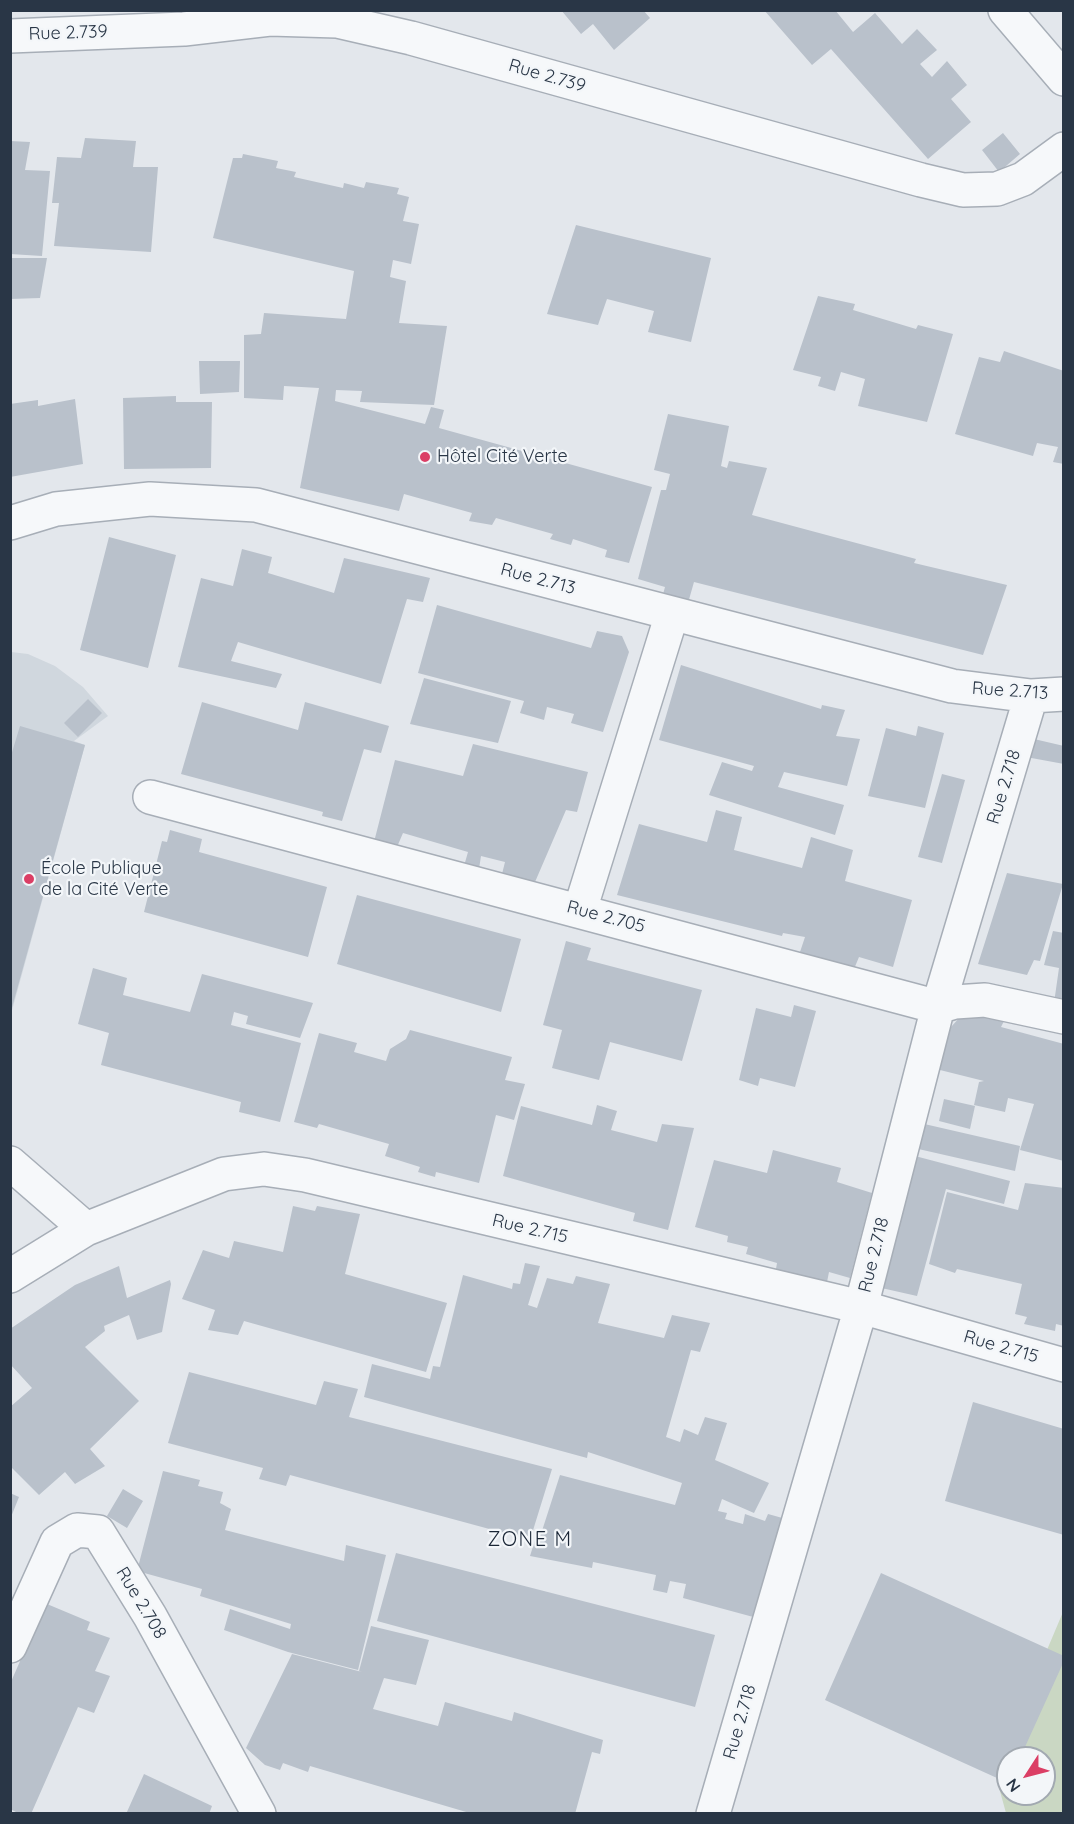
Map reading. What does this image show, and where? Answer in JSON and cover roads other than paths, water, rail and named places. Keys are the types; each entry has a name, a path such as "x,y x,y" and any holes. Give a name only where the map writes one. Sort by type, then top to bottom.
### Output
{"street":[{"path":"1005,10 1064,79"},
{"name":"Rue 2.739","path":"10,36 184,28 273,15 337,21 411,38 963,190 997,189 1023,179 1064,149"},
{"name":"Rue 2.713","path":"10,523 56,509 150,499 256,505 952,686 1031,696 1064,694"},
{"path":"580,910 672,614"},
{"name":"Rue 2.718","path":"713,1814 861,1307 938,1007 1031,696"},
{"name":"Rue 2.705","path":"150,796 938,1007 955,1002 985,1000 1064,1017"},
{"path":"10,1163 86,1228"},
{"name":"Rue 2.715","path":"10,1276 86,1228 224,1174 264,1169 305,1175 861,1307 1064,1365"},
{"name":"Rue 2.708","path":"10,1646 57,1542 77,1530 98,1532 150,1616 259,1814"}],"place":[{"name":"Hôtel Cité Verte","path":"425,457"},
{"name":"École Publique de la Cité Verte","path":"29,879"}],"district":[{"name":"ZONE M","path":"530,1540"}]}
